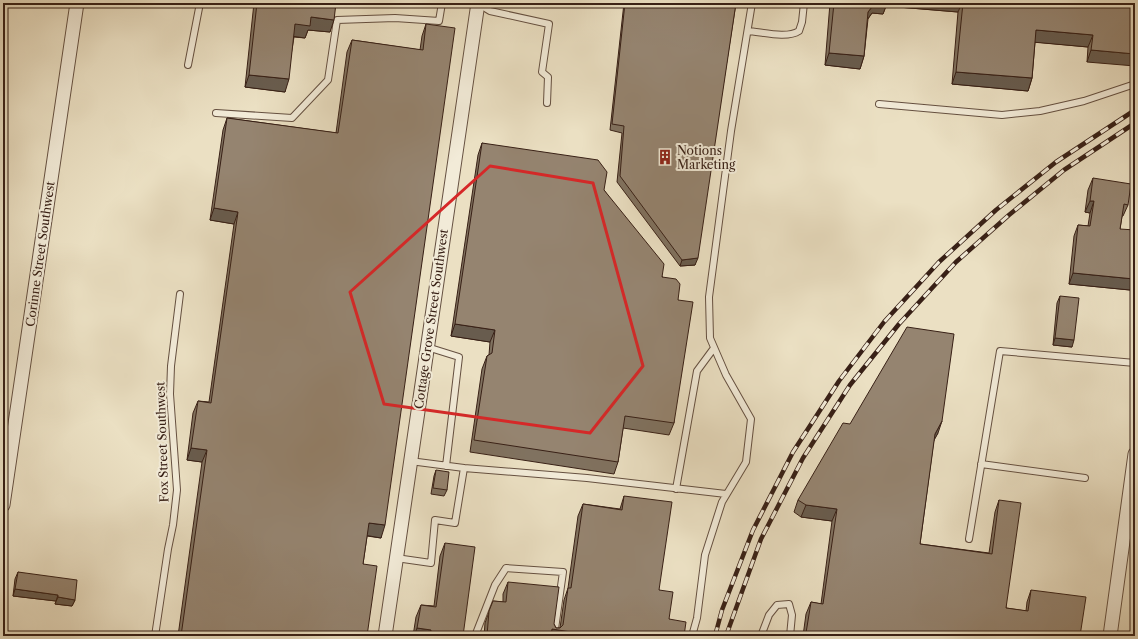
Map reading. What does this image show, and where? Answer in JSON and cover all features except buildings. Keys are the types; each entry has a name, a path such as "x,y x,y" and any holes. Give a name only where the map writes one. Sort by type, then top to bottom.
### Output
{"street":[{"name":"Corinne Street Southwest","path":"3,505 77,3"},
{"name":"Cottage Grove Street Southwest","path":"385,636 478,3"},
{"path":"1110,636 1135,454"}],"lane":[{"path":"188,65 200,3"},
{"path":"216,113 292,118 328,80 337,20 395,18 440,21 442,3"},
{"path":"478,3 490,11 549,24 542,72 548,76 547,103"},
{"path":"692,636 697,618 705,555 722,502 746,462 751,419 726,375 710,338 709,296 731,131 752,3"},
{"path":"748,31 786,35 794,34 799,31 802,22 804,3"},
{"path":"879,104 1002,115 1040,111 1084,101 1135,84"},
{"name":"Fox Street Southwest","path":"155,636 173,525 177,490 170,380 180,294"},
{"path":"427,347 459,357 446,466"},
{"path":"676,488 698,371 714,348"},
{"path":"969,539 1000,351 1135,363"},
{"path":"410,461 464,468 587,478 726,494"},
{"path":"981,464 1085,478"},
{"path":"396,558 431,563 435,520 455,523 464,468"},
{"path":"475,636 495,585 506,568 563,572 554,636"},
{"path":"761,636 769,615 777,605 789,604 792,615 790,636"}],"highlighted area":[{"path":"490,166 593,183 643,366 590,433 384,404 350,292"}],"railway":[{"path":"715,636 722,610 753,530 793,452 839,381 884,322 939,262 996,210 1056,162 1135,110"},
{"path":"726,636 761,539 803,458 850,385 899,324 956,262 1009,215 1064,170 1135,123"}],"place":[{"name":"Notions Marketing","path":"665,157"}]}
